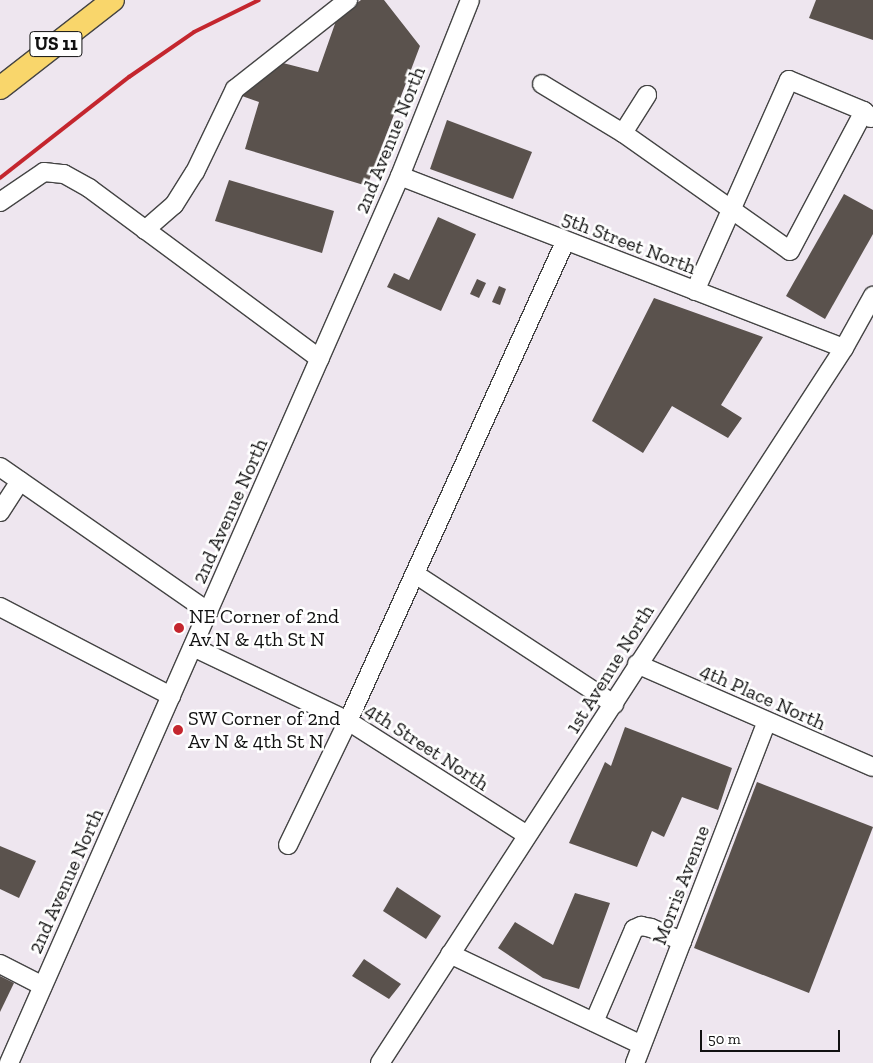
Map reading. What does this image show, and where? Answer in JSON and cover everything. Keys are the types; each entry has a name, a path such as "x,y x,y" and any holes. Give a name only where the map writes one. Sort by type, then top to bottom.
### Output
{"main road":[{"name":"US 11","path":"0,88 113,0"}],"street":[{"path":"145,230 174,205 190,180 235,89 348,0"},
{"name":"2nd Avenue North","path":"9,1063 400,176 470,0"},
{"path":"542,84 623,133 732,207 790,251 868,115 789,80 732,207 695,291"},
{"path":"623,133 647,95"},
{"path":"0,202 44,172 64,174 89,188 320,359"},
{"name":"5th Street North","path":"400,176 565,242 844,348"},
{"path":"288,845 348,721 565,242"},
{"name":"1st Avenue North","path":"380,1063 614,704 637,664 844,348 873,296"},
{"path":"0,467 208,612"},
{"path":"0,512 20,481"},
{"path":"415,574 614,704"},
{"path":"0,607 171,696"},
{"name":"4th Street North","path":"193,647 348,721 527,835"},
{"name":"4th Place North","path":"637,664 766,722 873,767"},
{"name":"Morris Avenue","path":"635,1063 766,722"},
{"path":"594,1022 634,930 641,926 651,928 682,942"},
{"path":"450,954 642,1045"},
{"path":"0,964 43,986"}],"shaded area":[{"path":"0,0 873,0 873,1063 0,1063"}],"building":[{"path":"361,0 384,0 420,46 367,186 245,149 259,102 242,96 283,63 318,72 337,18"},
{"path":"816,0 873,0 873,40 809,18"},
{"path":"447,120 532,152 513,199 430,169"},
{"path":"229,180 334,211 322,253 215,221"},
{"path":"844,194 873,210 873,234 825,319 786,296"},
{"path":"438,217 476,234 441,311 387,287 394,273 409,280"},
{"path":"477,279 486,283 479,298 470,294"},
{"path":"499,286 506,289 500,305 492,302"},
{"path":"654,298 763,337 721,405 742,418 728,438 672,406 643,453 592,421"},
{"path":"625,727 732,768 718,810 682,797 664,837 652,831 637,867 569,843 605,762 611,766"},
{"path":"757,782 873,827 809,993 694,948"},
{"path":"0,846 36,861 19,898 0,889"},
{"path":"397,887 441,916 426,939 383,911"},
{"path":"575,893 610,903 579,989 543,978 498,948 515,922 553,945"},
{"path":"364,959 401,984 389,999 352,976"},
{"path":"0,976 14,983 0,1012"}],"railway":[{"path":"0,178 129,77 194,32 259,0"}],"place":[{"name":"NE Corner of 2nd Av N & 4th St N","path":"179,628"},
{"name":"SW Corner of 2nd Av N & 4th St N","path":"178,730"}]}
